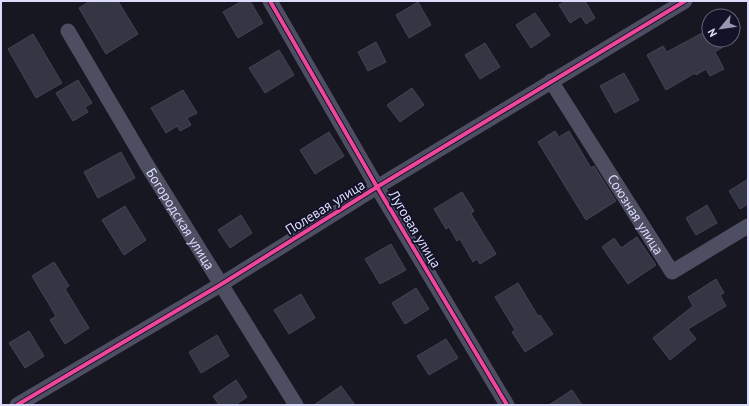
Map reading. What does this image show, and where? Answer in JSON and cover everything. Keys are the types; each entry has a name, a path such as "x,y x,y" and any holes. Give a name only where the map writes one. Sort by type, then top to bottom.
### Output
{"street":[{"name":"Луговая улица","path":"270,1 377,187 507,405"},
{"name":"Полевая улица","path":"17,405 220,285 377,187 685,1"},
{"name":"Богородская улица","path":"68,31 220,285 296,405"},
{"name":"Союзная улица","path":"551,81 672,272 748,226"}],"building":[{"path":"90,1 118,1 138,34 106,54 79,8"},
{"path":"242,1 250,1 263,23 238,38 223,12"},
{"path":"566,1 585,1 595,18 586,24 581,16 570,23 559,5"},
{"path":"418,2 431,25 409,38 396,15"},
{"path":"535,13 550,35 531,48 516,25"},
{"path":"33,34 62,83 36,98 8,49"},
{"path":"701,34 701,48 721,48 715,52 724,69 710,76 706,69 696,75 695,73 666,90 647,55 663,46 667,52"},
{"path":"376,42 386,62 368,71 358,52"},
{"path":"485,43 500,67 480,79 465,55"},
{"path":"279,50 294,75 265,93 249,68"},
{"path":"624,73 639,100 615,113 600,86"},
{"path":"78,80 92,103 85,107 88,112 73,121 56,93"},
{"path":"412,88 424,105 400,122 387,105"},
{"path":"183,90 197,113 187,118 191,125 180,131 177,126 166,133 151,108"},
{"path":"555,131 559,137 569,131 591,168 594,166 616,201 586,220 538,142"},
{"path":"329,132 344,156 315,174 300,150"},
{"path":"121,152 135,178 98,198 84,172"},
{"path":"748,179 748,204 740,209 729,191"},
{"path":"462,192 474,211 471,214 496,254 480,264 477,259 473,262 460,239 457,241 449,227 446,229 434,209"},
{"path":"707,205 717,223 696,235 686,218"},
{"path":"125,206 146,240 124,255 102,220"},
{"path":"241,215 252,233 230,248 218,230"},
{"path":"637,237 656,265 628,284 602,247 614,238 621,248"},
{"path":"391,244 406,270 380,284 365,259"},
{"path":"54,262 69,286 65,289 89,328 65,344 50,320 56,316 32,276"},
{"path":"716,279 724,293 720,295 726,306 688,329 696,339 670,360 653,338 693,306 688,297"},
{"path":"518,283 538,316 540,315 553,334 525,352 512,332 515,330 495,297"},
{"path":"416,288 429,309 405,324 392,303"},
{"path":"301,294 315,318 289,334 274,310"},
{"path":"29,331 44,356 25,368 9,343"},
{"path":"217,335 229,356 201,373 189,352"},
{"path":"446,339 458,358 429,375 417,356"},
{"path":"236,380 247,397 235,405 219,405 213,396"},
{"path":"341,386 355,405 314,405"},
{"path":"572,390 582,405 549,405"}],"cycle path":[{"path":"270,1 377,187 507,405"},
{"path":"17,405 220,285 377,187 685,1"}]}
